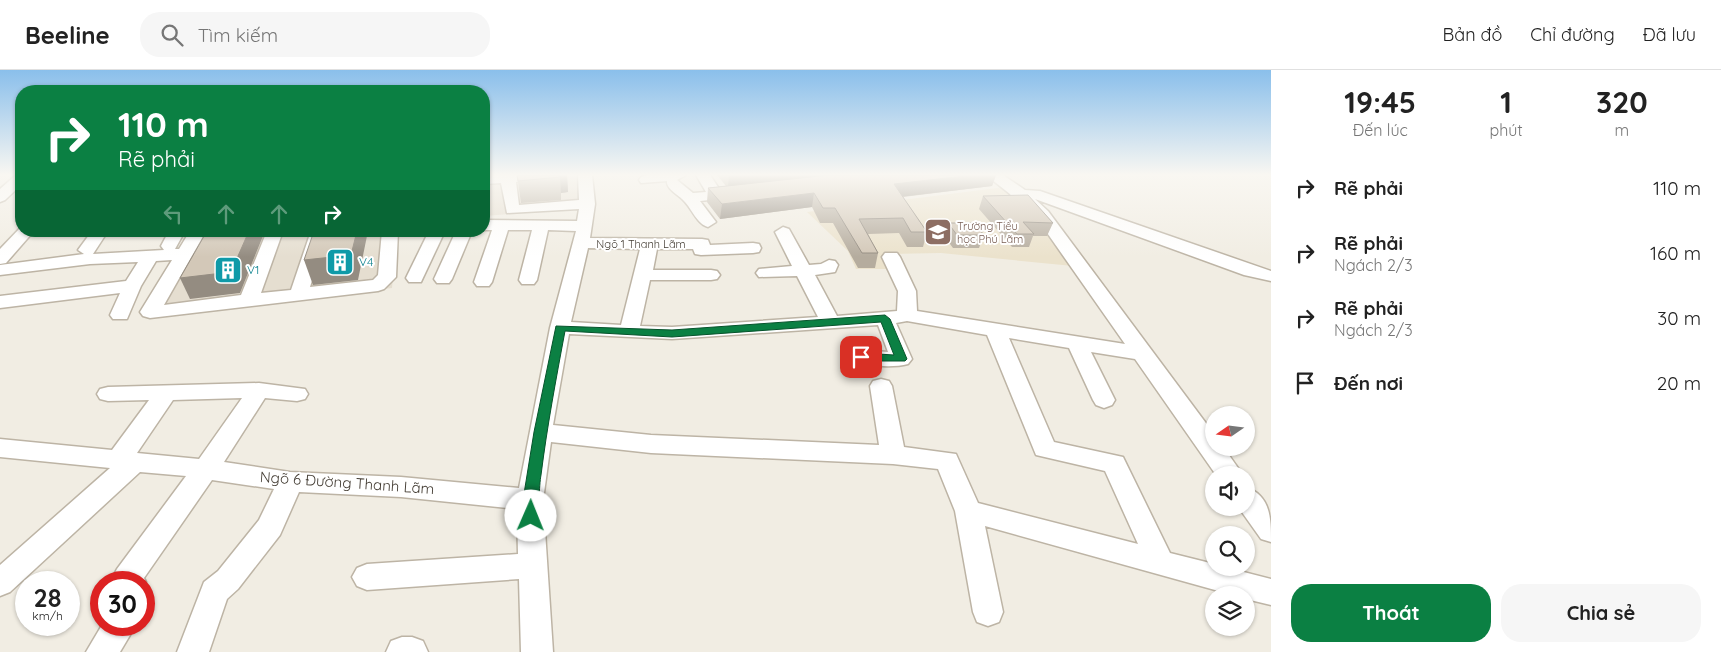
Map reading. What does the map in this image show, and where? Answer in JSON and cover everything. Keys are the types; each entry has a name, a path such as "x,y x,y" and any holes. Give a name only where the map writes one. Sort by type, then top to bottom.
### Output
{"street":[{"path":"512,202 512,210 585,224"},
{"path":"537,652 530,500 540,432 560,328 585,224 585,202"},
{"path":"693,202 708,222"},
{"path":"1028,202 1042,214 1223,466"},
{"path":"1058,202 1250,271 1270,275"},
{"path":"483,282 502,224"},
{"path":"490,225 585,224"},
{"name":"Ngõ 1 Thanh Lãm","path":"585,224 650,244 702,244 701,250 753,248"},
{"path":"528,280 541,225"},
{"path":"783,232 830,321"},
{"path":"0,258 20,237"},
{"path":"87,250 96,237"},
{"path":"0,270 90,259 150,256 188,237"},
{"path":"250,300 273,237"},
{"path":"299,294 317,237"},
{"path":"176,244 161,292 150,312 374,286 383,283 387,277 390,237"},
{"path":"415,278 434,237"},
{"path":"443,278 461,237"},
{"path":"629,331 650,244"},
{"path":"120,315 130,290 150,256"},
{"path":"861,357 901,359 896,317 907,291 891,257"},
{"path":"765,273 829,268 829,265"},
{"path":"642,275 711,275"},
{"path":"0,302 130,290 161,292"},
{"path":"560,328 672,334 896,317 995,330 1141,353"},
{"path":"995,330 1045,450 1114,464 1160,561"},
{"path":"1077,344 1104,400"},
{"path":"881,386 893,455"},
{"path":"131,571 206,469 259,390"},
{"path":"108,394 259,390 297,394"},
{"path":"0,583 126,461 164,394"},
{"path":"540,432 651,444 893,455 947,461 968,511 988,612"},
{"name":"Ngõ 6 Đường Thanh Lãm","path":"0,448 206,469 290,482 401,487 530,500"},
{"path":"193,652 216,591 228,580 270,527 290,482"},
{"path":"1255,509 1271,531"},
{"path":"968,511 1271,592"},
{"path":"367,577 533,565"},
{"path":"102,652 113,636"},
{"path":"402,652 412,652"}],"shaded area":[{"path":"490,202 579,202 580,209 490,216"},
{"name":"Trường Tiểu học Phú Lãm","path":"885,202 1025,202 1073,266 941,253 887,254 895,269 856,269 848,251 807,212"},
{"path":"195,237 396,237 392,288 146,318"}],"building":[{"path":"720,202 737,202 722,204"},
{"path":"819,202 906,202 927,232 911,232 903,218 859,219 878,253 862,253 835,208 823,208"},
{"path":"989,202 1034,202 1053,223 1023,222 1034,234 1017,234"},
{"path":"948,223 974,223 984,235 957,235"},
{"path":"204,237 246,237 231,272 180,278"},
{"path":"312,237 356,237 351,255 304,260"}],"place":[{"name":"Trường Tiểu học Phú Lãm","path":"938,232"},
{"name":"V4","path":"340,262"},
{"name":"V1","path":"228,270"}],"route":[{"path":"531,516 530,500 540,432 560,328 672,334 830,321 885,319 901,359 861,357"}]}
